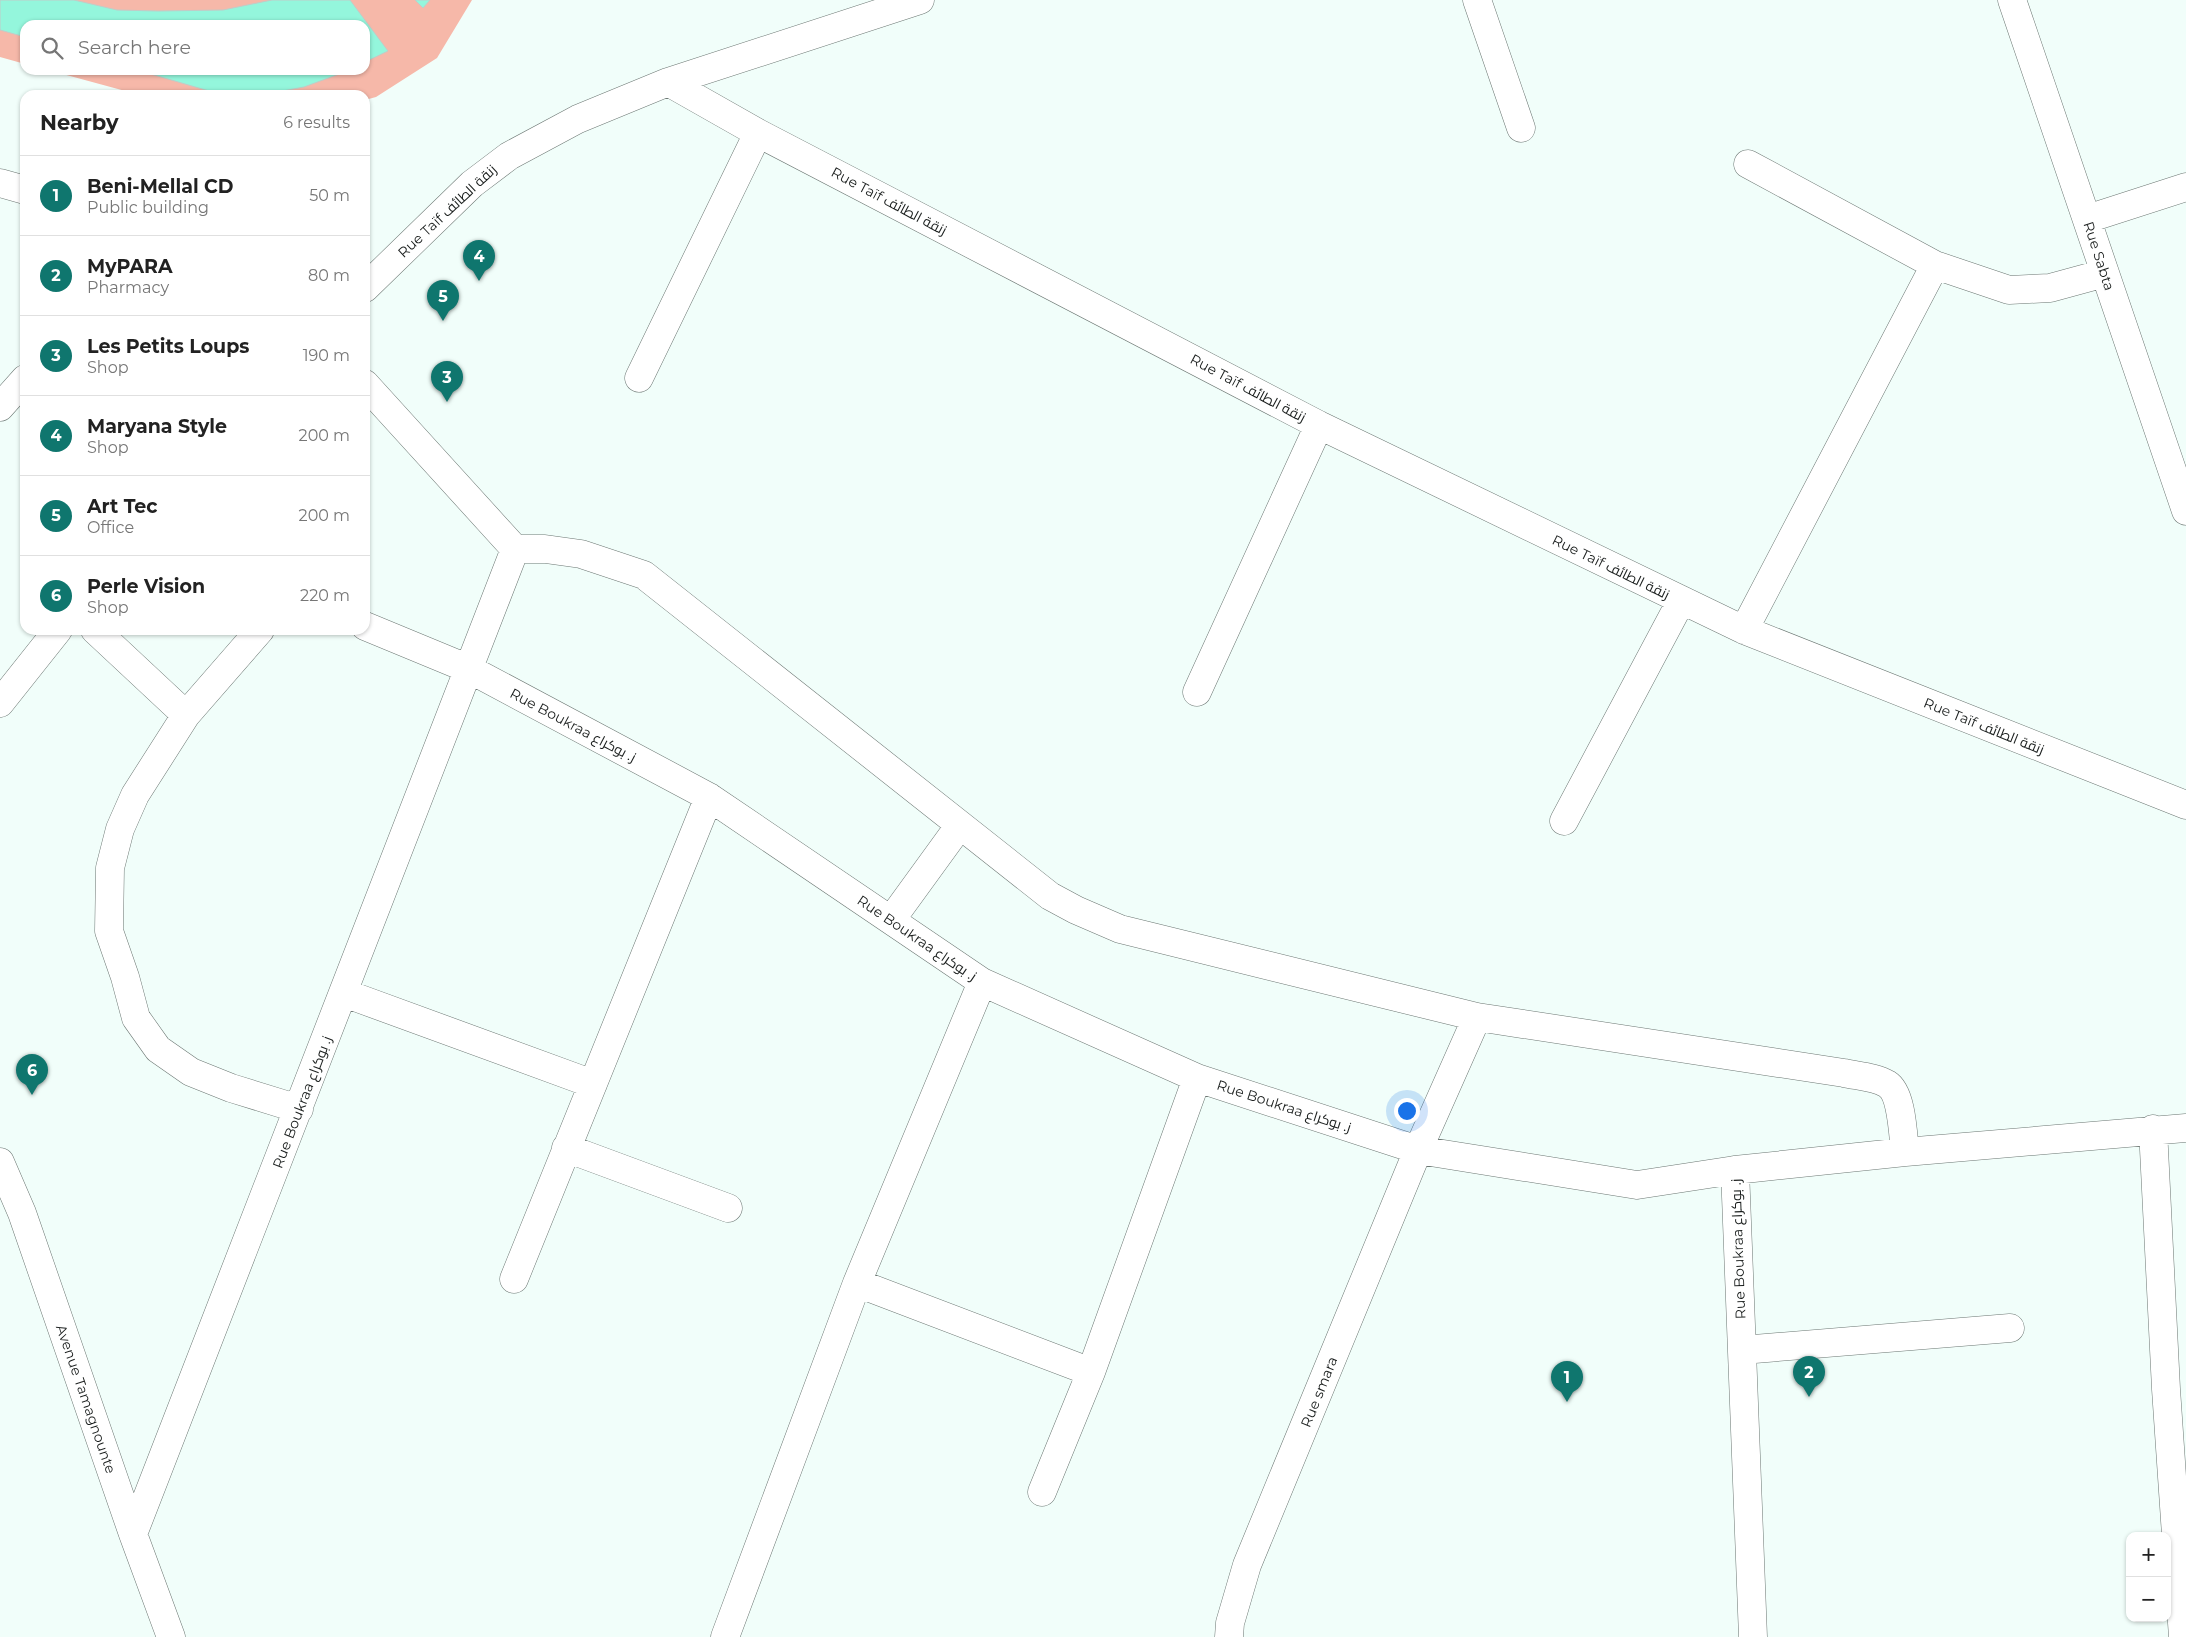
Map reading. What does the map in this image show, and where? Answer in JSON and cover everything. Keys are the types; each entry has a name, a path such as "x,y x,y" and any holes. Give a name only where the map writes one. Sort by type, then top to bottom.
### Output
{"street":[{"path":"668,82 920,0"},
{"path":"1477,0 1520,128"},
{"name":"Rue Sabta","path":"2012,0 2186,511"},
{"name":"Rue Taïf زنقة الطائف","path":"370,283 472,184 509,156 578,118 668,82 758,133 1319,425 1681,601 1744,630 2186,805"},
{"path":"639,378 758,133"},
{"path":"1748,164 1935,265 2009,290 2050,288 2105,273"},
{"path":"0,183 20,189"},
{"path":"2087,219 2186,187"},
{"path":"1744,630 1935,265"},
{"path":"0,407 20,385"},
{"path":"370,390 515,549 545,549 581,554 644,575 1050,896 1076,910 1120,929 1477,1017 1844,1073 1888,1084 1895,1093 1905,1152"},
{"path":"1198,692 1319,425"},
{"name":"Rue Boukraa ز. بوكراع","path":"133,1534 515,549"},
{"path":"1564,821 1681,601"},
{"path":"370,628 468,670"},
{"path":"0,703 54,635"},
{"path":"100,635 186,716"},
{"path":"256,635 186,716 135,795 120,829 110,868 109,931 125,977 136,1018 158,1049 191,1072 231,1088 299,1109"},
{"name":"Rue Boukraa ز. بوكراع","path":"468,670 709,797 982,982 1197,1078 1418,1150 1637,1185 1735,1170 1752,1637"},
{"path":"514,1279 709,797"},
{"path":"891,920 960,825"},
{"path":"725,1637 857,1283 982,982"},
{"path":"344,993 592,1084"},
{"name":"Rue smara","path":"1228,1637 1247,1565 1418,1150 1477,1017"},
{"path":"1042,1492 1091,1372 1197,1078"},
{"path":"1735,1170 1905,1152 2186,1128"},
{"path":"2153,1130 2176,1397 2183,1637"},
{"path":"566,1148 728,1208"},
{"name":"Avenue Tamagnounte","path":"0,1162 11,1217 171,1637"},
{"path":"857,1283 1091,1372"},
{"path":"1742,1350 2010,1328"}],"shaded area":[{"path":"0,0 472,0 437,58 376,97 370,99 370,90 122,90 66,75 370,75 370,20 20,20 20,63 0,57"}],"building":[{"path":"0,0 74,0 117,10 158,11 223,10 272,0 350,0 365,20 20,20 20,36 0,30"},
{"path":"415,0 430,0 423,8"},
{"path":"370,27 388,51 370,60"},
{"path":"154,75 336,75 304,87 288,90 206,90"}],"place":[{"name":"Maryana Style","path":"479,281"},
{"name":"Art Tec","path":"443,321"},
{"name":"Les Petits Loups","path":"447,402"},
{"name":"Perle Vision","path":"32,1095"},
{"name":"MyPARA","path":"1809,1397"},
{"name":"Beni-Mellal CD","path":"1567,1402"}]}
